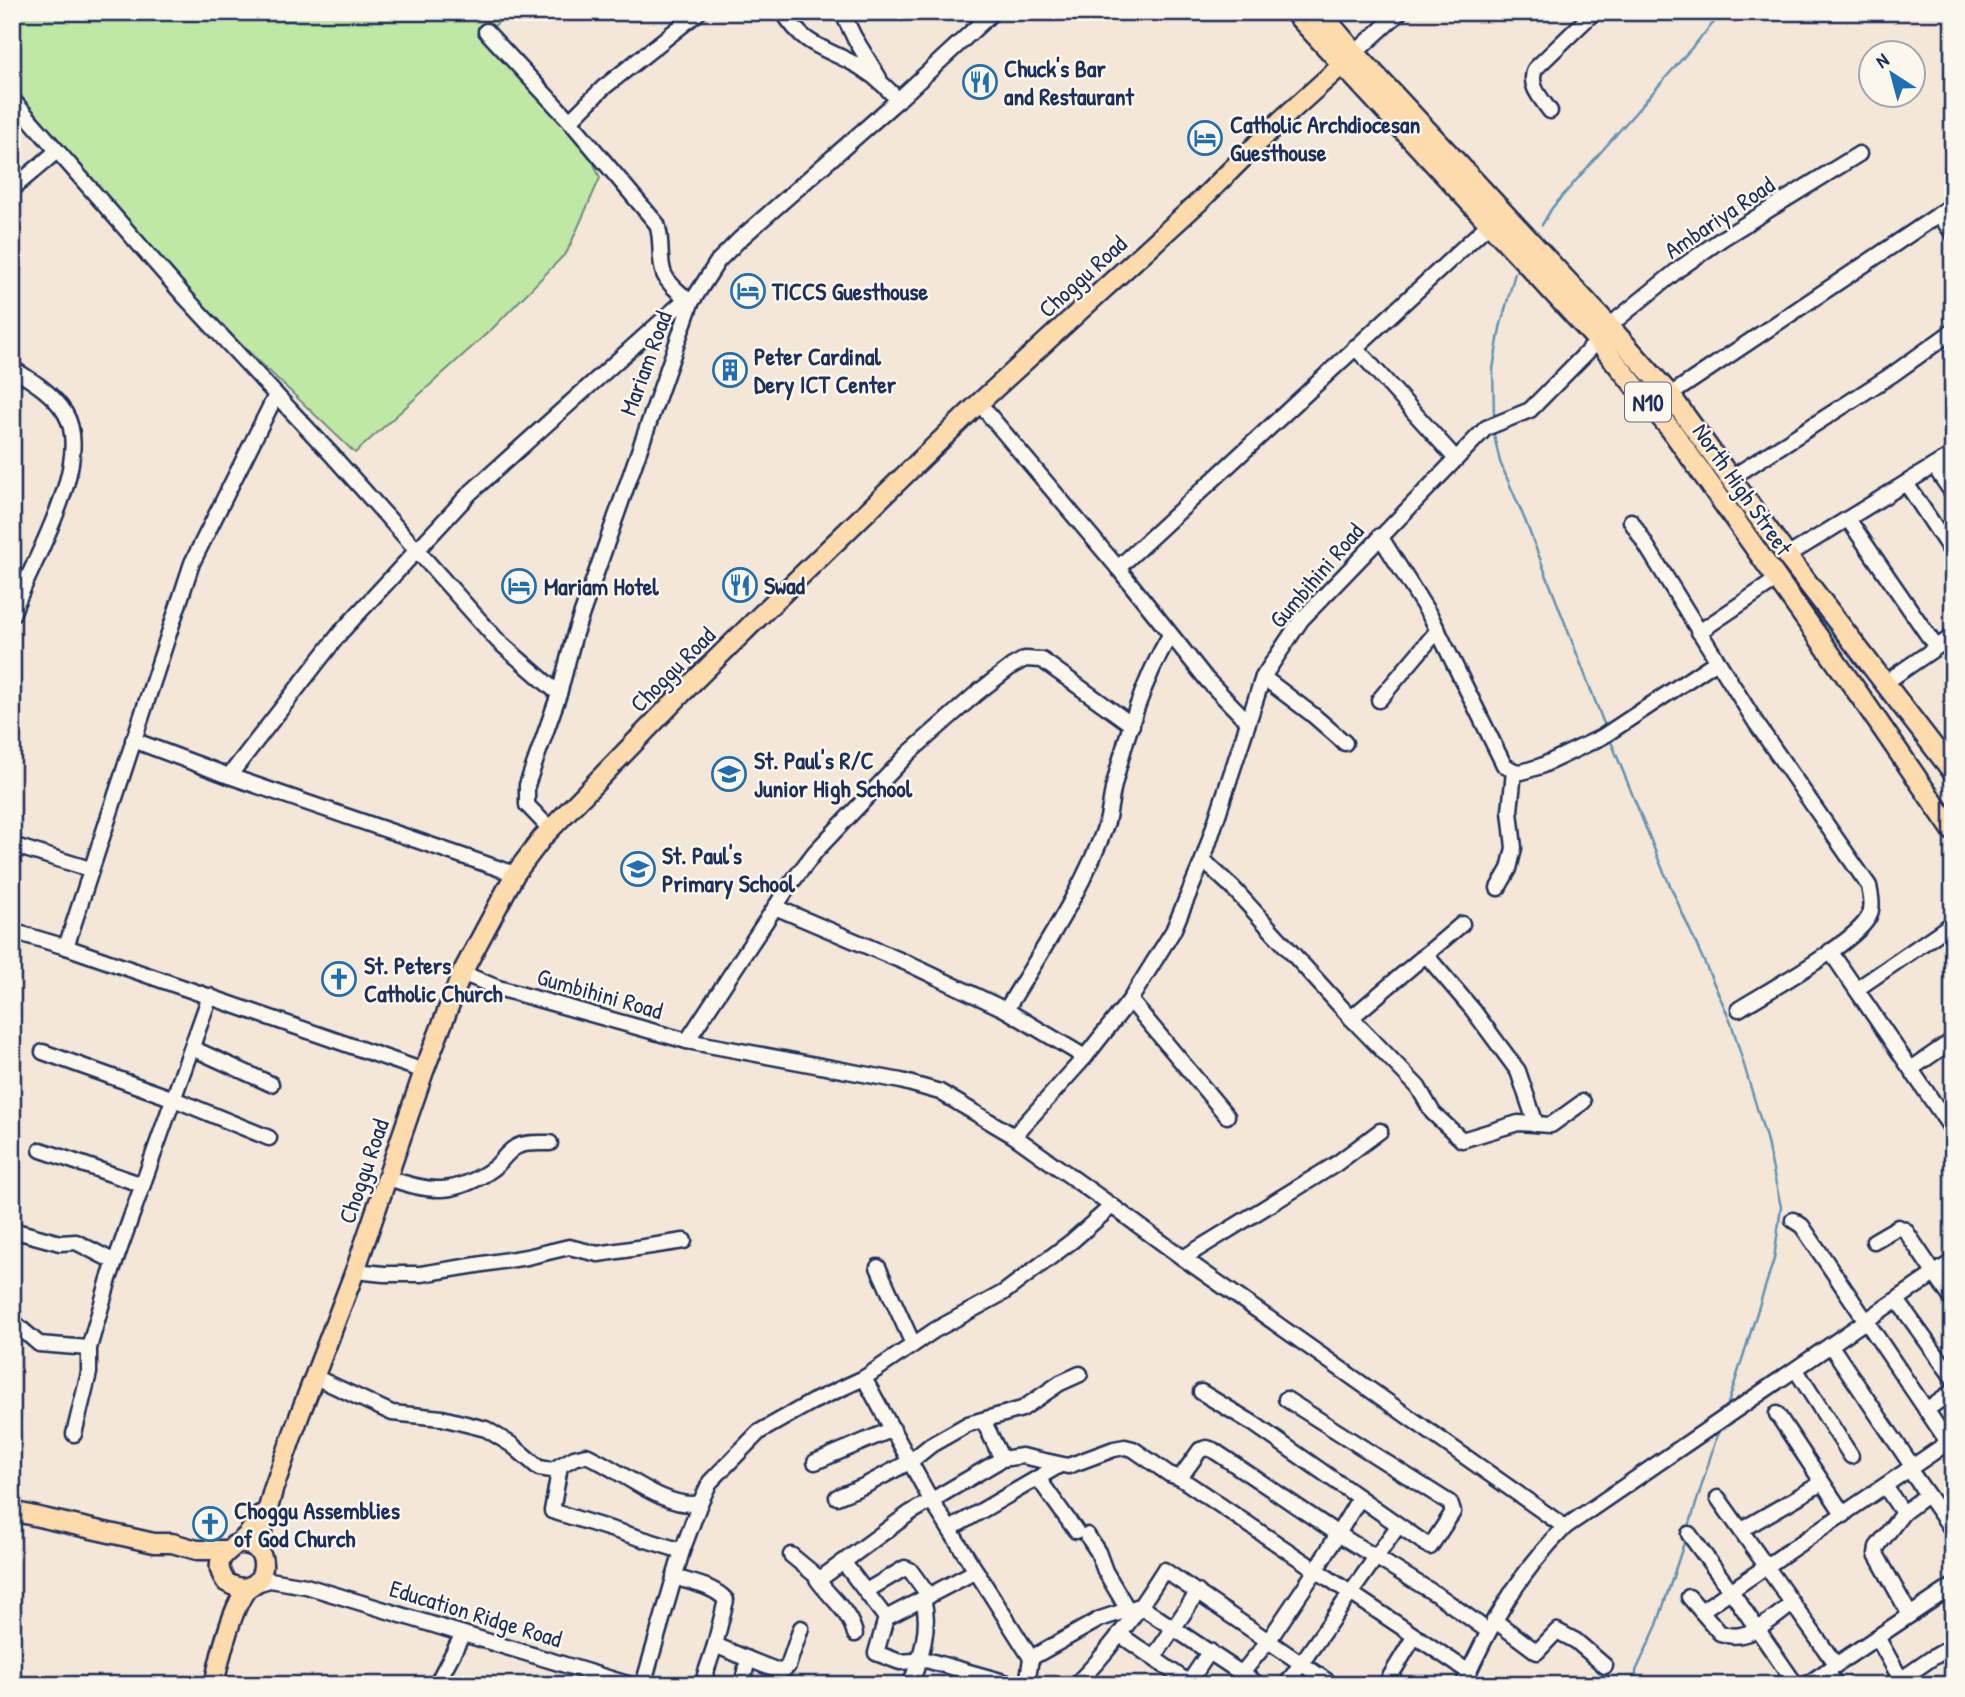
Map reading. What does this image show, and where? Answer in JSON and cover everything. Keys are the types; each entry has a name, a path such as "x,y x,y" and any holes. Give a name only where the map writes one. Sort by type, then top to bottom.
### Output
{"highway":[{"name":"North High Street","path":"1294,12 1348,59 1603,334 1952,825"},
{"name":"North High Street","path":"1320,12 1348,59 1490,223 1603,334 1670,395 1787,556 1953,772"},
{"path":"1911,770 1928,763 1937,750"}],"main road":[{"name":"Choggu Road","path":"260,1555 273,1490 355,1271 424,1071 462,973 515,874 551,830 703,672 979,403 1201,200 1280,121 1348,59"},
{"name":"Choggu Road","path":"230,1548 247,1535 273,1490"},
{"path":"12,1511 154,1543 202,1562 224,1579 242,1588 251,1586"},
{"path":"154,1543 172,1543 197,1550 247,1544 260,1555 262,1574 243,1592 236,1606 214,1685"},
{"path":"219,1661 224,1579 220,1567 221,1558 230,1548"}],"street":[{"path":"569,121 603,88 699,12"},
{"path":"783,12 793,28 818,48 849,60 884,85"},
{"path":"842,12 884,85 898,100"},
{"name":"Mariam Road","path":"551,830 527,805 527,785 559,694 575,633 689,301 718,261 740,239 993,12"},
{"path":"1348,59 1400,12"},
{"path":"1550,111 1533,87 1531,76 1594,12"},
{"path":"229,775 341,632 498,466 689,301 670,284 664,274 657,224 569,121 486,31"},
{"path":"12,99 498,641 559,694"},
{"path":"12,189 57,151"},
{"name":"Ambariya Road","path":"1603,334 1679,269 1723,237 1859,154"},
{"path":"1670,395 1953,205"},
{"path":"1939,214 1953,234"},
{"path":"1118,568 1490,223"},
{"path":"1731,478 1893,374 1953,331"},
{"name":"Gumbihini Road","path":"1014,1136 1085,1057 1129,1000 1173,931 1203,860 1263,677 1301,620 1486,428 1530,410 1603,334"},
{"path":"1355,347 1456,459"},
{"path":"12,368 51,395 65,413 73,431 73,453 67,481 40,555 13,611"},
{"path":"66,947 192,563 276,395"},
{"path":"979,403 1118,568 1207,680 1247,721"},
{"path":"1787,556 1953,454"},
{"path":"1934,466 1953,494"},
{"path":"1906,483 1953,554"},
{"path":"1848,519 1936,648"},
{"path":"1631,521 1756,723 1869,886 1873,902 1869,917 1853,936 1739,1010"},
{"path":"1380,536 1438,630 1504,765 1514,771 1522,772 1541,766 1602,737 1717,661"},
{"path":"1699,632 1776,580"},
{"path":"1379,700 1438,630"},
{"path":"1006,1010 1093,857 1108,819 1114,784 1145,684 1170,635"},
{"path":"1886,682 1953,636"},
{"path":"687,1041 775,907 815,852 909,753 1012,666 1025,659 1042,660 1132,724"},
{"path":"1263,677 1345,743"},
{"path":"133,740 515,874"},
{"path":"1498,888 1509,869 1514,848 1510,811 1514,771"},
{"path":"12,845 90,869"},
{"path":"1203,860 1233,888 1418,1087 1433,1113 1462,1140 1518,1122 1551,1125 1583,1102"},
{"path":"775,907 909,964 1006,1010 1085,1057"},
{"path":"1857,989 1953,923"},
{"path":"1351,1018 1462,924"},
{"path":"12,931 66,947 424,1071"},
{"path":"1830,951 1953,1131"},
{"path":"1426,955 1473,1010 1518,1071 1536,1124"},
{"name":"Gumbihini Road","path":"462,973 498,988 687,1041 901,1081 940,1092 1014,1136 1182,1258 1565,1527"},
{"path":"74,1434 89,1373 89,1348 115,1262 210,996"},
{"path":"1129,1000 1227,1116"},
{"path":"1911,1069 1953,1040"},
{"path":"192,1048 271,1084"},
{"path":"43,1052 174,1099 269,1138"},
{"path":"1182,1258 1336,1164 1380,1131"},
{"path":"386,1177 432,1191 443,1189 480,1178 521,1144 550,1143"},
{"path":"41,1150 143,1185"},
{"path":"643,1685 682,1551 710,1482 759,1432 812,1402 864,1378 913,1344 1003,1293 1072,1241 1112,1206"},
{"path":"1701,1611 1911,1467 1951,1443 1865,1322 1802,1226 1793,1220"},
{"path":"1874,1241 1898,1227 1902,1228 1953,1301"},
{"path":"12,1230 60,1243 76,1242 115,1262"},
{"path":"355,1271 421,1274 527,1257 569,1247 598,1254 684,1241"},
{"path":"817,1579 825,1577 931,1500 1002,1459 1022,1456 1068,1466 1114,1448 1125,1447 1133,1449 1169,1474 1180,1478 1351,1593 1466,1678 1491,1625 1540,1552 1565,1527 1953,1261"},
{"path":"878,1267 913,1344"},
{"path":"1897,1300 1953,1378"},
{"path":"12,1321 38,1344 89,1348"},
{"path":"1831,1346 1953,1531"},
{"path":"1796,1370 1851,1456"},
{"path":"837,1497 911,1461 931,1445 968,1423 1022,1409 1060,1383 1080,1374"},
{"path":"315,1377 392,1413 442,1418 486,1429 512,1445 539,1468 552,1470 586,1455 671,1500 688,1506 700,1503"},
{"path":"864,1378 931,1500 1031,1658 1027,1685"},
{"path":"1926,1410 1953,1391"},
{"path":"1201,1392 1254,1424 1430,1547 1453,1513 1450,1503 1286,1399"},
{"path":"1777,1414 1844,1515"},
{"path":"983,1420 1002,1459"},
{"path":"815,1462 893,1429"},
{"path":"1180,1478 1200,1450 1207,1448 1375,1558 1537,1652 1557,1631 1576,1642 1605,1666"},
{"path":"950,1529 1060,1465"},
{"path":"560,1466 552,1511 682,1551"},
{"path":"1038,1478 1098,1552 1105,1572 1134,1608 1175,1629 1259,1685"},
{"path":"1741,1530 1822,1483"},
{"path":"1885,1486 1903,1513"},
{"path":"1910,1615 1876,1550 1903,1513 1927,1495"},
{"path":"1718,1497 1792,1604 1831,1668 1836,1685"},
{"path":"1242,1673 1269,1640 1359,1499"},
{"path":"1286,1685 1398,1526"},
{"path":"1689,1534 1796,1685"},
{"name":"Education Ridge Road","path":"260,1555 279,1572 306,1586"},
{"path":"791,1555 817,1579 829,1597 844,1609 852,1620 856,1634"},
{"path":"844,1563 886,1618"},
{"path":"866,1591 899,1569 907,1568 926,1598 927,1618 920,1660 910,1685"},
{"path":"1075,1685 1119,1634 1134,1608 1164,1570 1334,1685"},
{"path":"976,1571 886,1618 876,1653 900,1662 920,1660 1015,1685"},
{"path":"674,1577 711,1589 726,1600 705,1675"},
{"name":"Education Ridge Road","path":"251,1586 270,1580 306,1586 631,1685"},
{"path":"1806,1685 1953,1586"},
{"path":"1154,1657 1198,1592"},
{"path":"1689,1597 1723,1635 1744,1634 1758,1629 1792,1604"},
{"path":"1031,1658 1100,1619 1134,1608"},
{"path":"715,1645 781,1672 788,1666 801,1628"},
{"path":"436,1685 463,1634"},
{"path":"1119,1634 1189,1684 1210,1651"},
{"path":"1385,1685 1414,1637"},
{"path":"1877,1637 1900,1683 1932,1658 1953,1646"},
{"path":"742,1685 748,1659"}],"green space":[{"path":"12,12 509,12 488,32 571,109 600,178 567,252 494,327 355,453 199,304 12,91"}],"waterway":[{"path":"1542,225 1552,208 1723,12"},
{"path":"1494,415 1493,369 1500,328 1515,273"},
{"path":"1494,435 1500,462 1606,729"},
{"path":"1610,739 1660,863 1731,1022 1766,1138 1781,1207 1774,1259 1726,1410"},
{"path":"1688,1530 1719,1429"},
{"path":"1636,1685 1636,1671 1657,1625 1685,1540"}],"place":[{"name":"Chuck's Bar and Restaurant","path":"980,82"},
{"name":"Catholic Archdiocesan Guesthouse","path":"1205,138"},
{"name":"TICCS Guesthouse","path":"748,291"},
{"name":"Peter Cardinal Dery ICT Center","path":"730,370"},
{"name":"Swad","path":"740,585"},
{"name":"Mariam Hotel","path":"519,586"},
{"name":"St. Paul's R/C Junior High School","path":"729,774"},
{"name":"St. Paul's Primary School","path":"638,869"},
{"name":"St. Peters Catholic Church","path":"339,979"},
{"name":"Choggu Assemblies of God Church","path":"210,1524"}]}
